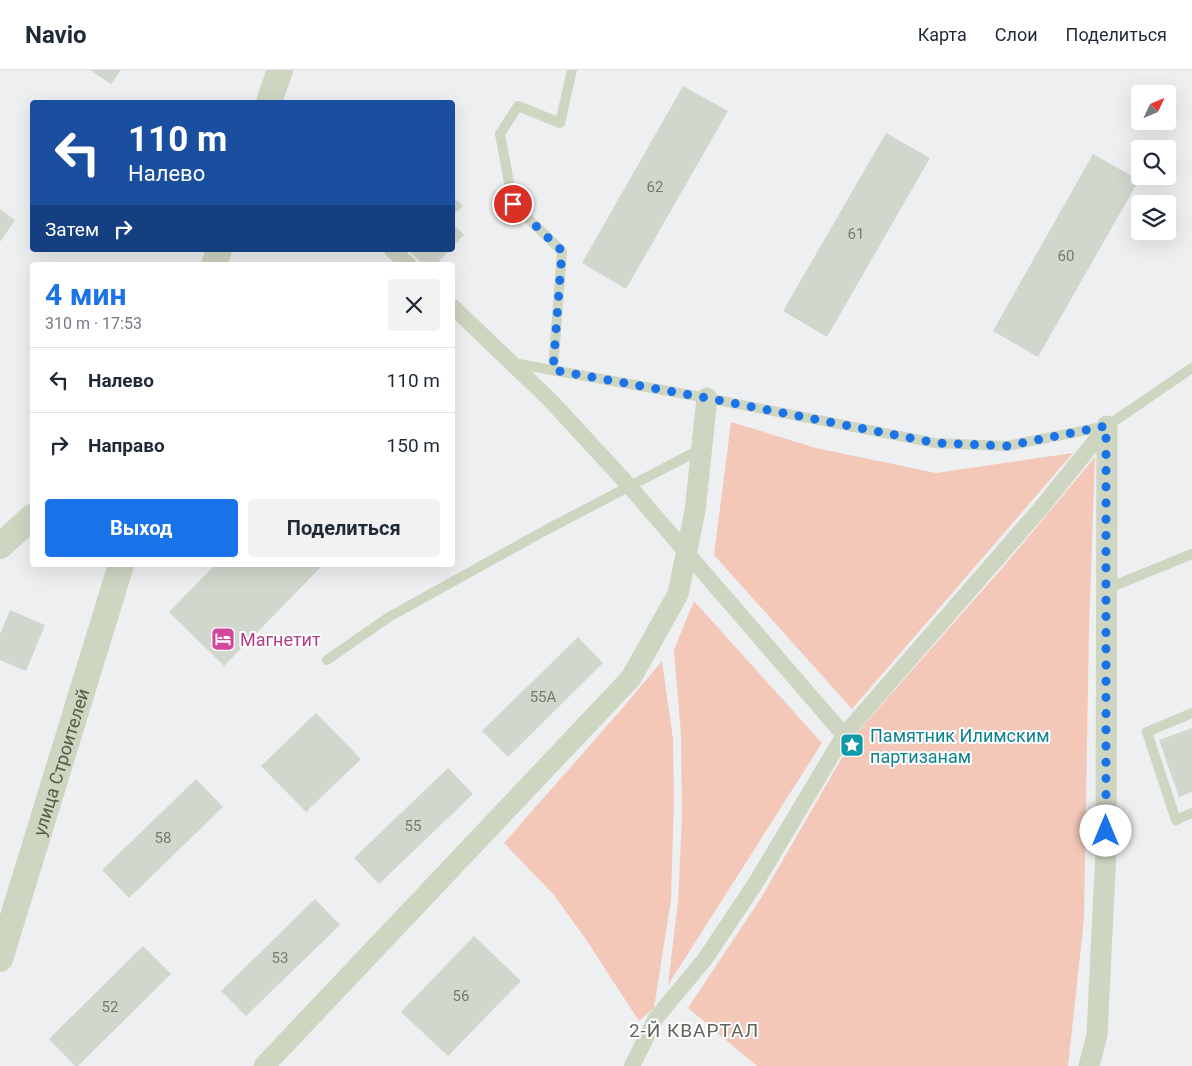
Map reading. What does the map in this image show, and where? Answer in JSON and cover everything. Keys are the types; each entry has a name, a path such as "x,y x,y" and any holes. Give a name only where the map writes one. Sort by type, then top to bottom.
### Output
{"street":[{"path":"270,100 280,70"},
{"path":"394,252 406,262"},
{"path":"455,309 550,400 629,486 844,735"},
{"path":"264,1066 631,678 678,594 695,510 707,398"},
{"path":"1089,1066 1097,1035 1106,850 1106,426"},
{"path":"632,1066 656,1018 705,959 755,884 844,735 1041,508 1106,426"},
{"path":"0,546 30,519"},
{"name":"улица Строителей","path":"0,959 120,567"}],"lane":[{"path":"553,370 562,251 513,204 500,134 518,106 560,123 572,70"},
{"path":"511,363 707,398 936,443 1007,446 1106,426 1192,368"},
{"path":"327,660 389,617 544,531 702,448"},
{"path":"1106,589 1192,554"},
{"path":"1192,713 1147,732 1176,820 1192,813"}],"shaded area":[{"path":"731,422 816,448 936,473 1073,453 852,709 714,555"},
{"path":"1095,457 1089,628 1084,919 1068,1066 757,1066 688,1008 761,898 855,735 1004,566"},
{"path":"694,601 822,743 668,985 678,902 682,819 681,734 674,650"},
{"path":"662,661 673,739 674,799 671,900 654,1008 639,1021 587,941 554,895 504,843"}],"building":[{"path":"90,70 121,70 111,84"},
{"path":"683,86 728,111 626,289 582,263"},
{"path":"886,133 930,158 827,337 783,311"},
{"path":"1093,154 1131,175 1131,185 1136,185 1038,357 993,331"},
{"path":"455,199 463,206 455,213"},
{"path":"0,209 15,220 0,242"},
{"path":"455,226 464,235 455,244"},
{"path":"410,252 448,252 438,262 421,262"},
{"name":"Магнетит","path":"213,567 321,567 224,666 169,612"},
{"path":"10,610 45,625 26,671 0,660 0,634"},
{"path":"578,637 603,663 508,757 482,731"},
{"path":"316,713 361,759 306,812 261,766"},
{"path":"1192,728 1192,792 1179,797 1159,740"},
{"path":"448,768 473,794 379,884 354,858"},
{"path":"196,779 223,807 129,898 102,870"},
{"path":"315,899 340,925 246,1016 221,991"},
{"path":"474,936 521,981 448,1056 401,1012"},
{"path":"143,946 171,974 78,1066 75,1066 49,1039"}],"place":[{"name":"Магнетит","path":"223,639"},
{"name":"Памятник Илимским партизанам","path":"852,745"}],"district":[{"name":"2-Й КВАРТАЛ","path":"694,1030"}],"route":[{"path":"513,204 562,251 553,370 936,443 1007,446 1106,426 1106,831"}]}
